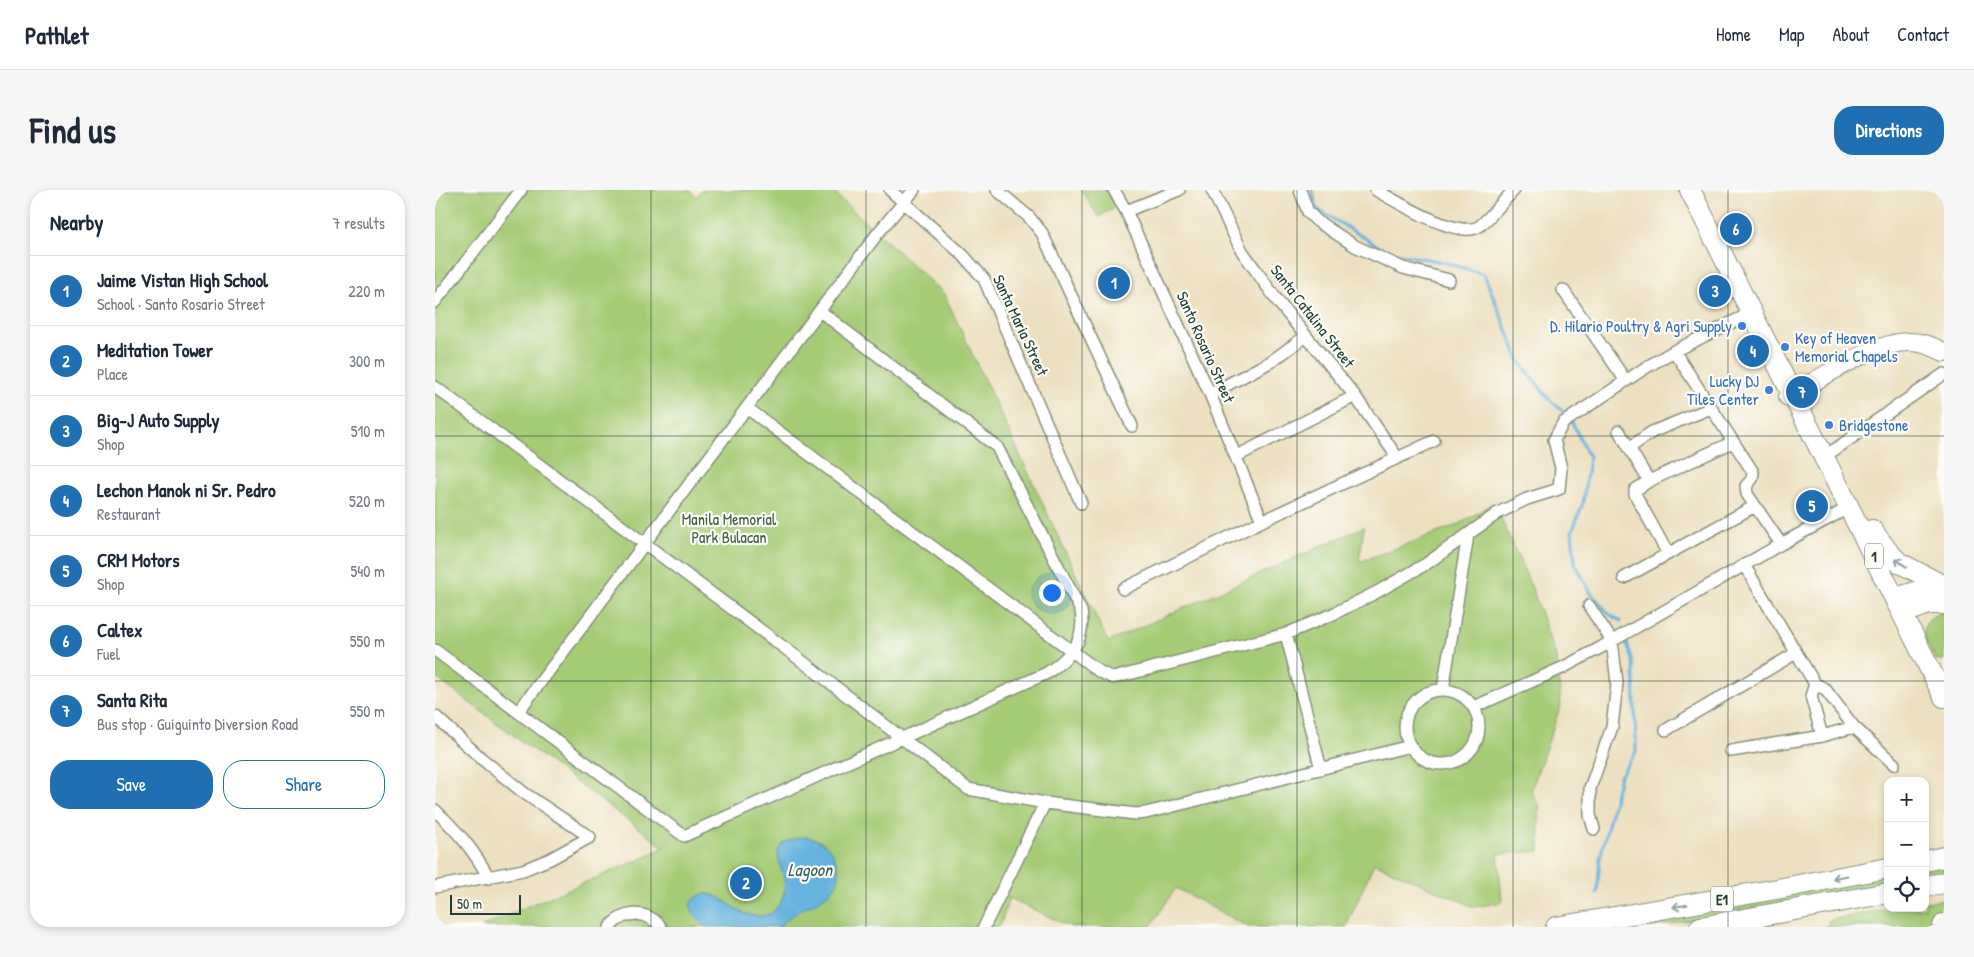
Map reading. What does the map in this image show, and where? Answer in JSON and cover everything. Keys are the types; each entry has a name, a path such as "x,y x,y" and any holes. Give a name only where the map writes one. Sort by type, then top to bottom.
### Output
{"highway":[{"name":"1","path":"1690,190 1944,697"},
{"path":"1852,511 1895,558 1906,567 1944,586"},
{"path":"1899,606 1922,590 1944,590"},
{"path":"1899,606 1944,604"},
{"path":"1929,860 1944,857"},
{"name":"E1","path":"1556,927 1777,890 1884,869"},
{"path":"1929,885 1944,882"},
{"name":"E1","path":"1700,927 1884,894"}],"main road":[{"path":"1788,397 1862,356 1885,346 1909,341 1931,346 1944,352"}],"street":[{"path":"435,302 521,190"},
{"name":"Santa Maria Street","path":"890,190 963,256 983,279 1081,503"},
{"path":"518,712 878,233 914,190"},
{"path":"997,190 1029,217 1041,233 1132,426"},
{"name":"Santo Rosario Street","path":"1114,190 1126,211 1210,394 1263,521"},
{"path":"1126,211 1179,190"},
{"name":"Santa Catalina Street","path":"1211,190 1242,251 1306,336 1355,396 1397,457"},
{"path":"1300,190 1309,212 1317,221 1355,246 1403,268 1449,280"},
{"path":"1376,190 1421,216 1466,230 1478,228 1514,190"},
{"path":"1563,290 1626,381"},
{"path":"435,650 684,836 1047,673 1061,664 1072,652 1079,640 1084,625 1081,611 997,447 820,311"},
{"path":"747,408 1072,652 1100,672 1113,678 1286,634 1377,592 1426,564 1498,513 1527,499 1559,488 1561,468 1554,440 1563,423 1675,351 1751,313"},
{"path":"1210,394 1272,361 1306,336"},
{"path":"1675,351 1753,472 1752,479 1745,490 1781,544"},
{"path":"1824,457 1944,374"},
{"path":"435,387 903,738 968,789 1045,803 1136,814 1410,746"},
{"path":"1237,456 1355,396"},
{"path":"1629,448 1652,432 1711,408"},
{"path":"1619,431 1649,481"},
{"path":"1123,590 1263,521 1433,441"},
{"path":"1668,554 1635,494 1635,490 1649,481 1733,442"},
{"path":"1624,578 1755,506"},
{"path":"1474,707 1562,668 1781,544 1852,511"},
{"path":"1443,689 1468,535"},
{"path":"1743,565 1815,684 1825,689 1854,727 1894,764"},
{"path":"1589,606 1612,641 1617,683 1612,727 1590,788 1591,815 1594,830"},
{"path":"1286,634 1321,769"},
{"path":"1666,730 1796,653"},
{"path":"1815,684 1811,696 1822,736"},
{"path":"1443,689 1461,694 1474,707 1479,719 1476,743 1468,753 1458,760 1446,764 1433,763 1424,759 1410,746 1405,724 1413,703 1422,696 1432,691 1443,689"},
{"path":"435,716 482,759 524,793 590,837 550,860 523,870 435,888"},
{"path":"1731,751 1822,736 1854,727"},
{"path":"984,927 1045,803"},
{"path":"435,810 455,829 475,854 489,878"},
{"path":"610,927 619,919 633,914 648,917 661,927"}],"green space":[{"name":"Manila Memorial Park Bulacan","path":"435,190 690,190 697,197 702,190 831,190 944,294 1108,642 1364,527 1359,562 1458,525 1494,503 1532,588 1556,657 1561,705 1531,791 1539,804 1540,851 1498,854 1502,902 1474,907 1374,863 1346,927 1248,927 1176,888 1150,927 1071,927 1009,898 1000,927 482,927 646,857 664,847 435,677"},
{"path":"1081,190 1106,190 1116,206 1099,217"},
{"path":"1944,612 1944,661 1935,659 1924,631 1928,620"},
{"path":"1944,864 1944,873 1929,876 1929,866"},
{"path":"1884,874 1884,885 1652,927 1586,927"},
{"path":"1944,899 1944,918 1939,927 1826,927 1830,920 1884,910 1884,912 1929,912 1929,901"}],"water":[{"name":"Lagoon","path":"800,837 820,841 829,849 836,861 839,879 827,895 791,916 779,927 707,927 693,914 690,904 699,896 708,894 746,913 757,916 770,914 782,899 785,886 778,850 785,842"}],"waterway":[{"path":"1312,190 1317,209 1388,252 1443,262 1484,274 1520,362 1549,399 1570,418 1589,457 1583,503 1572,532 1575,563 1590,592 1609,614 1621,621"},
{"path":"1597,894 1600,858 1620,776 1636,752 1634,666 1627,643"}],"place":[{"name":"Caltex","path":"1736,229"},
{"name":"Jaime Vistan High School","path":"1114,283"},
{"name":"Big-J Auto Supply","path":"1715,291"},
{"name":"D. Hilario Poultry & Agri Supply","path":"1742,326"},
{"name":"Key of Heaven Memorial Chapels","path":"1785,347"},
{"name":"Lechon Manok ni Sr. Pedro","path":"1753,351"},
{"name":"Lucky DJ Tiles Center","path":"1769,390"},
{"name":"Santa Rita","path":"1802,392"},
{"name":"Bridgestone","path":"1829,425"},
{"name":"CRM Motors","path":"1812,506"},
{"name":"Meditation Tower","path":"746,883"}]}
